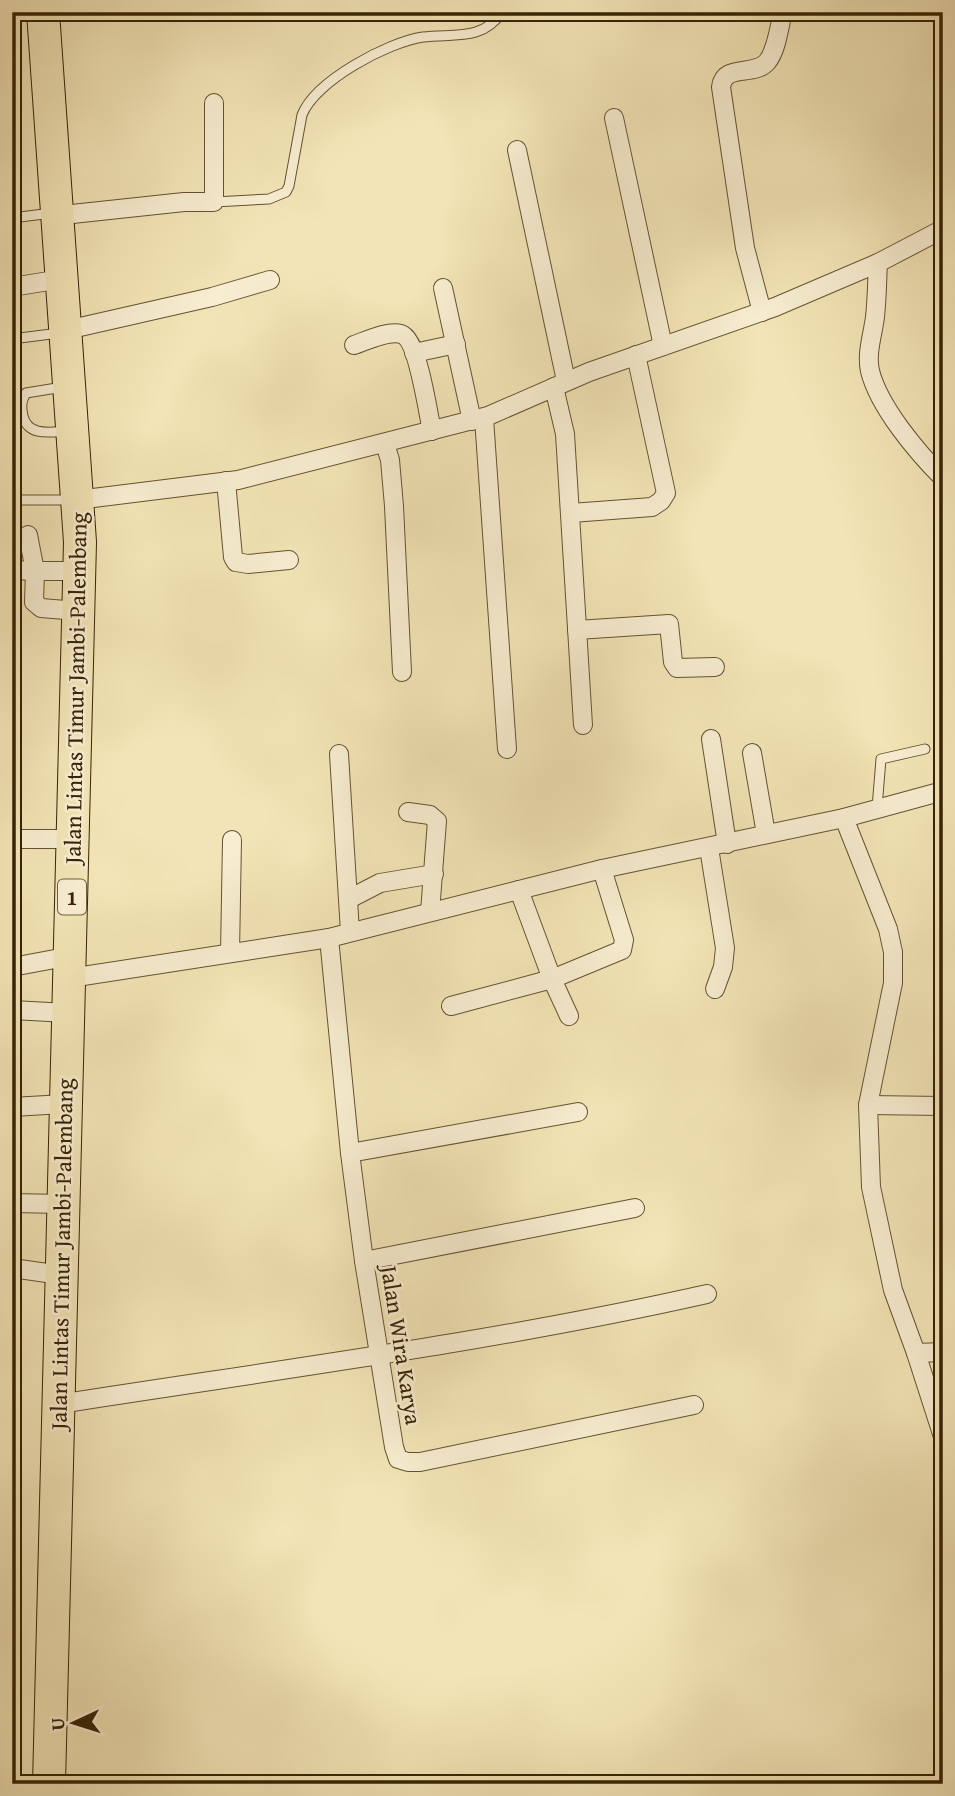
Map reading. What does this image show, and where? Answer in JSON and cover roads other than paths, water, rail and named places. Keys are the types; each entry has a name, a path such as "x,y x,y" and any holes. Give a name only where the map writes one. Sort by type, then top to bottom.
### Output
{"highway":[{"name":"Jalan Lintas Timur Jambi-Palembang","path":"43,12 64,213 61,279 72,330 69,386 72,431 83,500 73,839 72,1402 64,1784"},
{"name":"Jalan Lintas Timur Jambi-Palembang","path":"49,1784 64,1104 90,691 83,500 64,213 57,12"}],"street":[{"path":"769,310 745,248 721,87 723,77 727,74 757,68 769,60 783,12"},
{"path":"64,213 184,202 214,202 214,103"},
{"path":"614,118 663,346"},
{"path":"517,150 560,384 583,725"},
{"path":"83,500 226,481 478,419 636,355 769,310 878,263 943,229"},
{"path":"878,263 870,370 888,408 924,458 943,478"},
{"path":"12,287 61,279"},
{"path":"72,330 212,297 270,280"},
{"path":"443,288 478,419 507,748"},
{"path":"354,345 401,334 411,343 432,431"},
{"path":"414,353 456,344"},
{"path":"570,513 652,508 666,493 636,355"},
{"path":"385,444 390,460 394,506 402,672"},
{"path":"226,481 233,557 236,562 248,564 289,560"},
{"path":"28,535 35,570 33,593 36,606 78,611"},
{"path":"12,570 79,571"},
{"path":"577,630 669,624 673,662 677,668 715,667"},
{"path":"711,739 725,956 715,989"},
{"path":"752,753 766,834"},
{"path":"339,754 350,932"},
{"path":"12,967 74,970 230,953 329,938 602,869 844,818 943,791"},
{"path":"408,812 430,815 437,821 430,912"},
{"path":"844,818 888,929 895,967 868,1105 871,1187 893,1290 943,1437"},
{"path":"12,839 73,839"},
{"path":"230,953 232,840"},
{"path":"451,1006 552,979 617,954 624,946 602,869"},
{"path":"349,899 380,883 434,874"},
{"path":"519,890 552,979 569,1016"},
{"name":"Jalan Wira Karya","path":"329,938 350,1153 364,1261 398,1458 408,1462 420,1462 694,1405"},
{"path":"12,1010 68,1013"},
{"path":"12,1107 64,1104"},
{"path":"868,1105 943,1106"},
{"path":"350,1153 578,1112"},
{"path":"12,1203 62,1204"},
{"path":"364,1261 635,1208"},
{"path":"12,1268 61,1276"},
{"path":"72,1402 379,1354 707,1294"},
{"path":"916,1353 943,1352"}],"lane":[{"path":"214,202 269,199 286,192 306,104 317,91 344,72 397,43 424,37 465,36 496,21 502,12"},
{"path":"12,218 64,213"},
{"path":"12,339 72,330"},
{"path":"69,386 26,393 21,406 29,428 42,432 72,431"},
{"path":"17,500 83,500"},
{"path":"877,808 881,759 925,749"}]}
